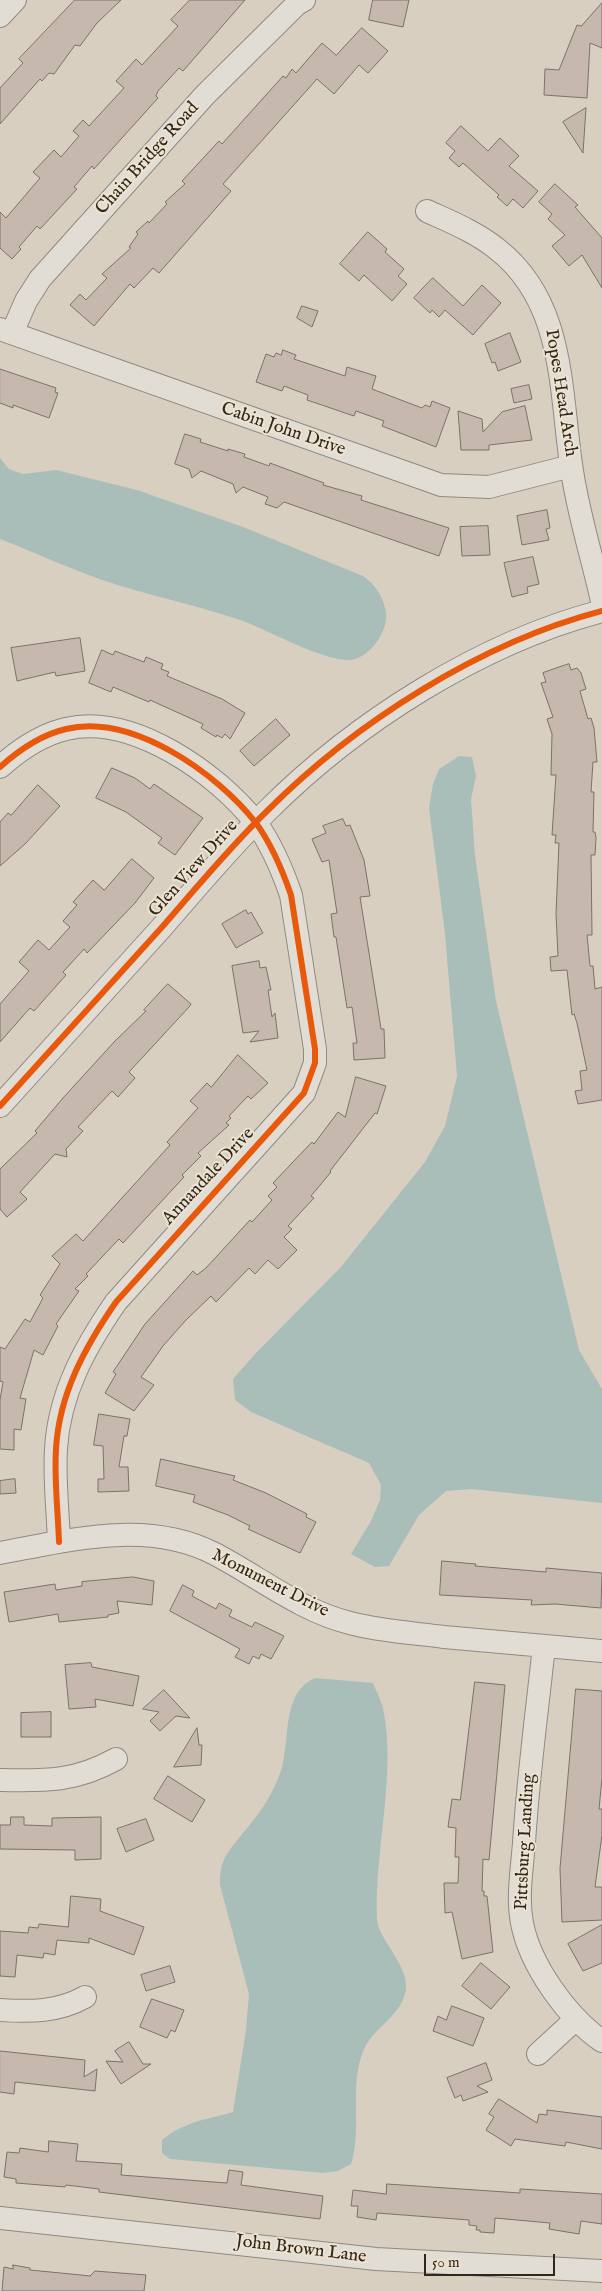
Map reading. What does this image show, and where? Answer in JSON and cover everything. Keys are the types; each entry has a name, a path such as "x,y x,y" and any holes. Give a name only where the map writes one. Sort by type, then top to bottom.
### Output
{"street":[{"path":"0,16 15,0"},
{"name":"Chain Bridge Road","path":"6,331 40,279 205,95 297,4 304,0"},
{"name":"Popes Head Arch","path":"427,211 471,231 497,248 518,269 539,300 555,342 571,466 602,601"},
{"name":"Cabin John Drive","path":"6,331 441,485 489,487 571,466"},
{"name":"Glen View Drive","path":"0,1106 256,823 338,749 427,687 469,664 535,632 602,611"},
{"name":"Annandale Drive","path":"0,767 13,755 49,734 67,729 93,726 116,729 133,734 187,762 221,787 256,823 274,852 290,895 315,1049 315,1063 304,1093 283,1119 116,1302 95,1332 78,1364 65,1396 56,1450 59,1542"},
{"name":"Monument Drive","path":"0,1553 102,1534 132,1534 168,1539 214,1554 308,1606 349,1623 419,1634 602,1651"},
{"name":"Pittsburg Landing","path":"544,1646 527,1798 520,1902 522,1924 531,1951 556,1994 576,2018 602,2041"},
{"path":"0,1780 51,1781 70,1778 96,1770 116,1759"},
{"path":"0,2010 30,2012 52,2010 85,1996"},
{"path":"538,2054 576,2018"},
{"name":"John Brown Lane","path":"0,2218 376,2259 602,2271"}],"shaded area":[{"path":"0,458 9,469 23,474 56,470 137,490 243,527 363,576 378,591 385,606 386,619 381,635 371,649 358,658 351,660 338,659 309,650 237,619 102,580 0,539"},
{"path":"459,756 472,757 476,776 471,799 475,856 496,1001 579,1350 602,1389 602,1503 472,1489 446,1491 419,1515 389,1566 375,1567 351,1554 371,1521 380,1500 381,1485 369,1463 251,1412 235,1400 233,1379 255,1354 340,1268 425,1162 445,1126 457,1076 445,934 429,808 433,784 439,769"},
{"path":"315,1678 373,1683 383,1708 387,1733 388,1759 377,1893 377,1919 382,1935 402,1970 406,1988 404,1997 394,2013 369,2041 359,2063 356,2092 356,2136 351,2164 338,2171 323,2173 170,2159 162,2153 162,2140 187,2125 233,2112 246,2030 249,1994 220,1885 221,1869 226,1855 259,1813 274,1787 282,1767 292,1704 304,1685"}],"building":[{"path":"75,0 121,0 97,23 80,46 75,45 54,74 49,73 42,81 40,79 0,124 0,88 23,63 19,59"},
{"path":"190,0 245,0 183,71 179,68 158,91 156,96 158,98 94,169 92,166 74,187 77,189 40,229 37,226 19,247 21,249 12,259 0,248 0,212 6,218 40,178 33,172 54,150 61,157 79,136 73,131 83,120 89,126 124,88 116,81 136,59 142,65 178,26 171,20"},
{"path":"373,0 409,0 403,27 369,20"},
{"path":"602,3 602,48 590,43 587,98 544,95 545,69 559,70 577,25 581,26"},
{"path":"362,28 388,51 368,73 359,65 334,94 317,79 223,184 231,191 159,273 153,268 134,288 130,284 94,326 70,305 80,294 86,300 107,278 102,274 131,248 129,247 138,234 136,232 148,221 149,223 167,204 165,202 185,184 182,181 219,141 222,144 283,76 286,78 292,69 296,73 322,43 336,55"},
{"path":"586,108 583,153 563,122"},
{"path":"461,126 488,151 500,138 519,156 509,166 538,191 523,208 513,199 507,206 497,197 499,195 463,163 459,167 449,158 455,151 446,143"},
{"path":"555,184 578,205 575,207 602,238 602,288 582,255 569,266 552,246 565,235 548,219 552,214 539,202"},
{"path":"368,232 387,249 385,252 404,269 398,276 407,284 392,301 364,275 359,281 340,264"},
{"path":"433,278 463,306 482,285 501,303 473,335 445,310 439,317 432,310 430,313 414,298"},
{"path":"302,306 318,311 312,327 297,318"},
{"path":"510,333 521,362 498,371 495,362 492,363 485,344"},
{"path":"283,350 296,355 294,359 345,376 347,367 376,376 372,389 422,408 425,405 430,407 432,401 450,408 436,447 382,426 384,421 356,411 354,416 307,400 308,395 284,386 282,391 256,382 266,354 274,357 276,353 281,355"},
{"path":"0,369 56,388 55,392 58,393 49,418 13,405 13,408 0,403"},
{"path":"529,385 532,399 514,403 511,389"},
{"path":"525,406 532,440 489,445 489,450 461,450 458,411 482,419 483,432 502,412"},
{"path":"185,434 201,439 200,442 245,454 244,457 269,466 270,463 324,483 323,485 362,496 361,500 449,528 439,556 284,502 277,508 265,504 268,497 243,487 236,493 233,484 201,471 192,478 189,469 175,464"},
{"path":"547,510 550,528 546,529 549,540 522,545 517,516"},
{"path":"488,526 490,555 462,556 460,527"},
{"path":"533,557 539,584 527,587 528,593 512,597 504,563"},
{"path":"80,638 85,671 56,676 55,672 17,681 11,648"},
{"path":"102,650 113,655 115,651 144,662 146,657 163,664 161,669 169,672 167,676 222,699 245,713 230,739 225,734 222,738 217,735 216,737 201,728 203,724 150,700 149,702 113,687 111,692 89,683"},
{"path":"569,664 571,670 577,668 581,673 586,689 580,691 588,719 591,718 594,728 597,762 593,762 591,792 594,792 593,832 595,832 596,838 595,855 591,855 592,935 587,935 590,966 593,966 595,989 602,987 602,1100 578,1104 575,1091 582,1090 580,1071 587,1070 577,1023 574,1014 572,1015 567,970 551,971 550,957 558,956 556,914 559,843 555,843 556,835 552,835 556,775 551,775 552,734 547,719 553,717 541,683 546,682 543,673"},
{"path":"276,719 290,735 254,766 240,751"},
{"path":"112,768 135,778 150,789 154,784 203,818 175,855 158,843 162,838 126,812 96,798"},
{"path":"38,785 60,806 25,844 0,866 0,822 8,813 11,815"},
{"path":"343,819 346,826 350,825 364,860 370,896 360,897 381,1029 384,1029 385,1058 354,1060 353,1043 357,1043 352,1007 347,1008 336,937 334,937 331,914 337,913 329,860 322,862 312,839 326,833 323,826"},
{"path":"132,859 154,878 135,903 87,953 84,949 63,972 66,975 34,1011 30,1008 0,1042 0,1004 29,971 19,962 38,940 49,950 70,927 63,921 77,905 73,902 93,880 104,890"},
{"path":"246,910 248,914 251,912 263,933 236,948 222,924"},
{"path":"259,961 260,968 266,967 271,990 268,990 272,1017 275,1013 278,1038 250,1042 259,1031 243,1033 232,966"},
{"path":"168,984 191,1004 189,1007 129,1072 135,1078 118,1097 112,1091 78,1127 83,1131 66,1149 67,1157 55,1154 20,1192 27,1199 7,1217 0,1209 0,1169 37,1133 35,1131 63,1098 115,1041 146,1011 144,1010"},
{"path":"238,1055 268,1083 251,1099 248,1096 229,1116 231,1118 226,1123 229,1125 198,1153 201,1156 182,1175 184,1177 123,1243 119,1239 86,1274 88,1276 75,1289 79,1291 56,1324 58,1326 43,1355 34,1350 20,1398 26,1399 21,1430 14,1429 14,1450 0,1449 0,1400 3,1382 0,1381 0,1347 5,1349 25,1319 30,1322 43,1298 40,1295 60,1264 52,1256 76,1234 83,1241 170,1145 167,1142 198,1108 190,1101 207,1083 211,1087"},
{"path":"356,1077 386,1086 377,1114 375,1113 311,1196 314,1198 288,1226 292,1229 284,1237 297,1250 278,1269 268,1260 255,1274 249,1268 216,1302 211,1296 186,1320 163,1346 141,1377 154,1385 134,1411 105,1393 116,1374 113,1372 145,1324 193,1271 197,1275 206,1268 250,1220 252,1222 272,1200 268,1196 277,1187 273,1183 312,1142 314,1144 338,1112 345,1117"},
{"path":"99,1414 130,1419 127,1436 124,1436 119,1467 128,1467 129,1491 98,1492 98,1479 104,1479 103,1446 94,1445"},
{"path":"161,1459 235,1476 233,1480 266,1493 307,1514 306,1517 316,1522 300,1553 248,1529 250,1526 228,1515 193,1502 195,1495 156,1486"},
{"path":"15,1479 16,1493 0,1494 0,1481"},
{"path":"442,1561 476,1564 475,1566 546,1572 546,1568 602,1573 601,1608 555,1604 531,1605 532,1600 440,1595"},
{"path":"133,1577 154,1581 152,1605 117,1601 119,1613 108,1615 108,1617 59,1622 58,1614 9,1622 4,1592 55,1584 56,1590 82,1586 82,1582"},
{"path":"183,1585 194,1591 192,1596 216,1609 219,1603 232,1610 229,1616 252,1627 255,1622 284,1636 271,1659 261,1654 259,1659 253,1656 249,1664 235,1657 240,1649 170,1611"},
{"path":"91,1663 92,1667 139,1676 133,1706 95,1699 96,1707 69,1709 65,1665"},
{"path":"475,1682 505,1685 489,1860 483,1859 482,1891 484,1891 484,1896 487,1896 493,1952 462,1959 452,1912 445,1913 444,1883 458,1883 459,1857 455,1857 456,1828 448,1827 452,1799 460,1800"},
{"path":"576,1689 602,1691 602,1778 599,1809 602,1809 602,1835 595,1887 602,1887 602,1920 562,1922 560,1869"},
{"path":"164,1690 190,1718 176,1716 160,1731 150,1721 159,1712 143,1709"},
{"path":"51,1712 51,1737 21,1737 21,1713"},
{"path":"197,1728 199,1745 202,1745 201,1765 174,1767"},
{"path":"168,1776 205,1800 192,1822 154,1799"},
{"path":"11,1817 24,1817 24,1825 52,1826 52,1818 101,1817 101,1859 75,1860 75,1850 0,1849 0,1825 10,1825"},
{"path":"146,1819 154,1840 126,1852 117,1829"},
{"path":"71,1896 101,1899 100,1911 144,1927 134,1955 89,1938 89,1943 57,1940 55,1955 44,1953 43,1958 17,1955 15,1977 0,1976 0,1931 28,1933 29,1927 38,1928 39,1924 68,1927"},
{"path":"602,1925 602,1963 583,1971 568,1944"},
{"path":"481,1963 510,1987 491,2009 462,1986"},
{"path":"170,1966 175,1982 146,1991 141,1975"},
{"path":"152,1999 184,2010 175,2032 171,2030 167,2038 140,2027"},
{"path":"452,2006 484,2018 473,2046 433,2031 438,2016 446,2020"},
{"path":"129,2042 143,2064 151,2064 121,2084 106,2061 123,2062 115,2051"},
{"path":"0,2051 85,2060 84,2077 97,2069 95,2091 15,2082 14,2094 0,2092"},
{"path":"486,2063 492,2080 477,2086 488,2092 463,2101 461,2095 455,2098 447,2078"},
{"path":"499,2099 537,2123 539,2114 547,2115 547,2110 602,2117 602,2149 566,2142 565,2146 515,2139 511,2146 486,2130 494,2117 489,2114"},
{"path":"49,2141 78,2144 76,2161 122,2164 121,2175 227,2183 229,2170 243,2172 241,2185 323,2196 320,2219 99,2192 99,2189 66,2185 65,2187 16,2183 16,2179 4,2177 7,2152 19,2153 20,2148 48,2152"},
{"path":"387,2184 520,2193 520,2189 602,2194 602,2224 581,2221 579,2234 549,2229 550,2223 495,2218 494,2233 476,2230 477,2226 469,2225 469,2220 377,2213 376,2220 357,2217 358,2206 351,2206 353,2190 386,2194"},
{"path":"13,2265 30,2268 30,2270 90,2276 95,2271 146,2275 144,2291 2,2291 4,2267 13,2269"}],"cycle path":[{"path":"0,1106 214,867 267,811 302,778 380,717 466,665 511,643 556,625 602,611"},
{"path":"0,767 22,749 47,735 66,729 92,726 118,730 145,739 171,751 219,785 239,804 262,831 288,885 315,1049 315,1063 304,1093 116,1302 84,1354 68,1390 58,1429 55,1472 59,1542"}]}
